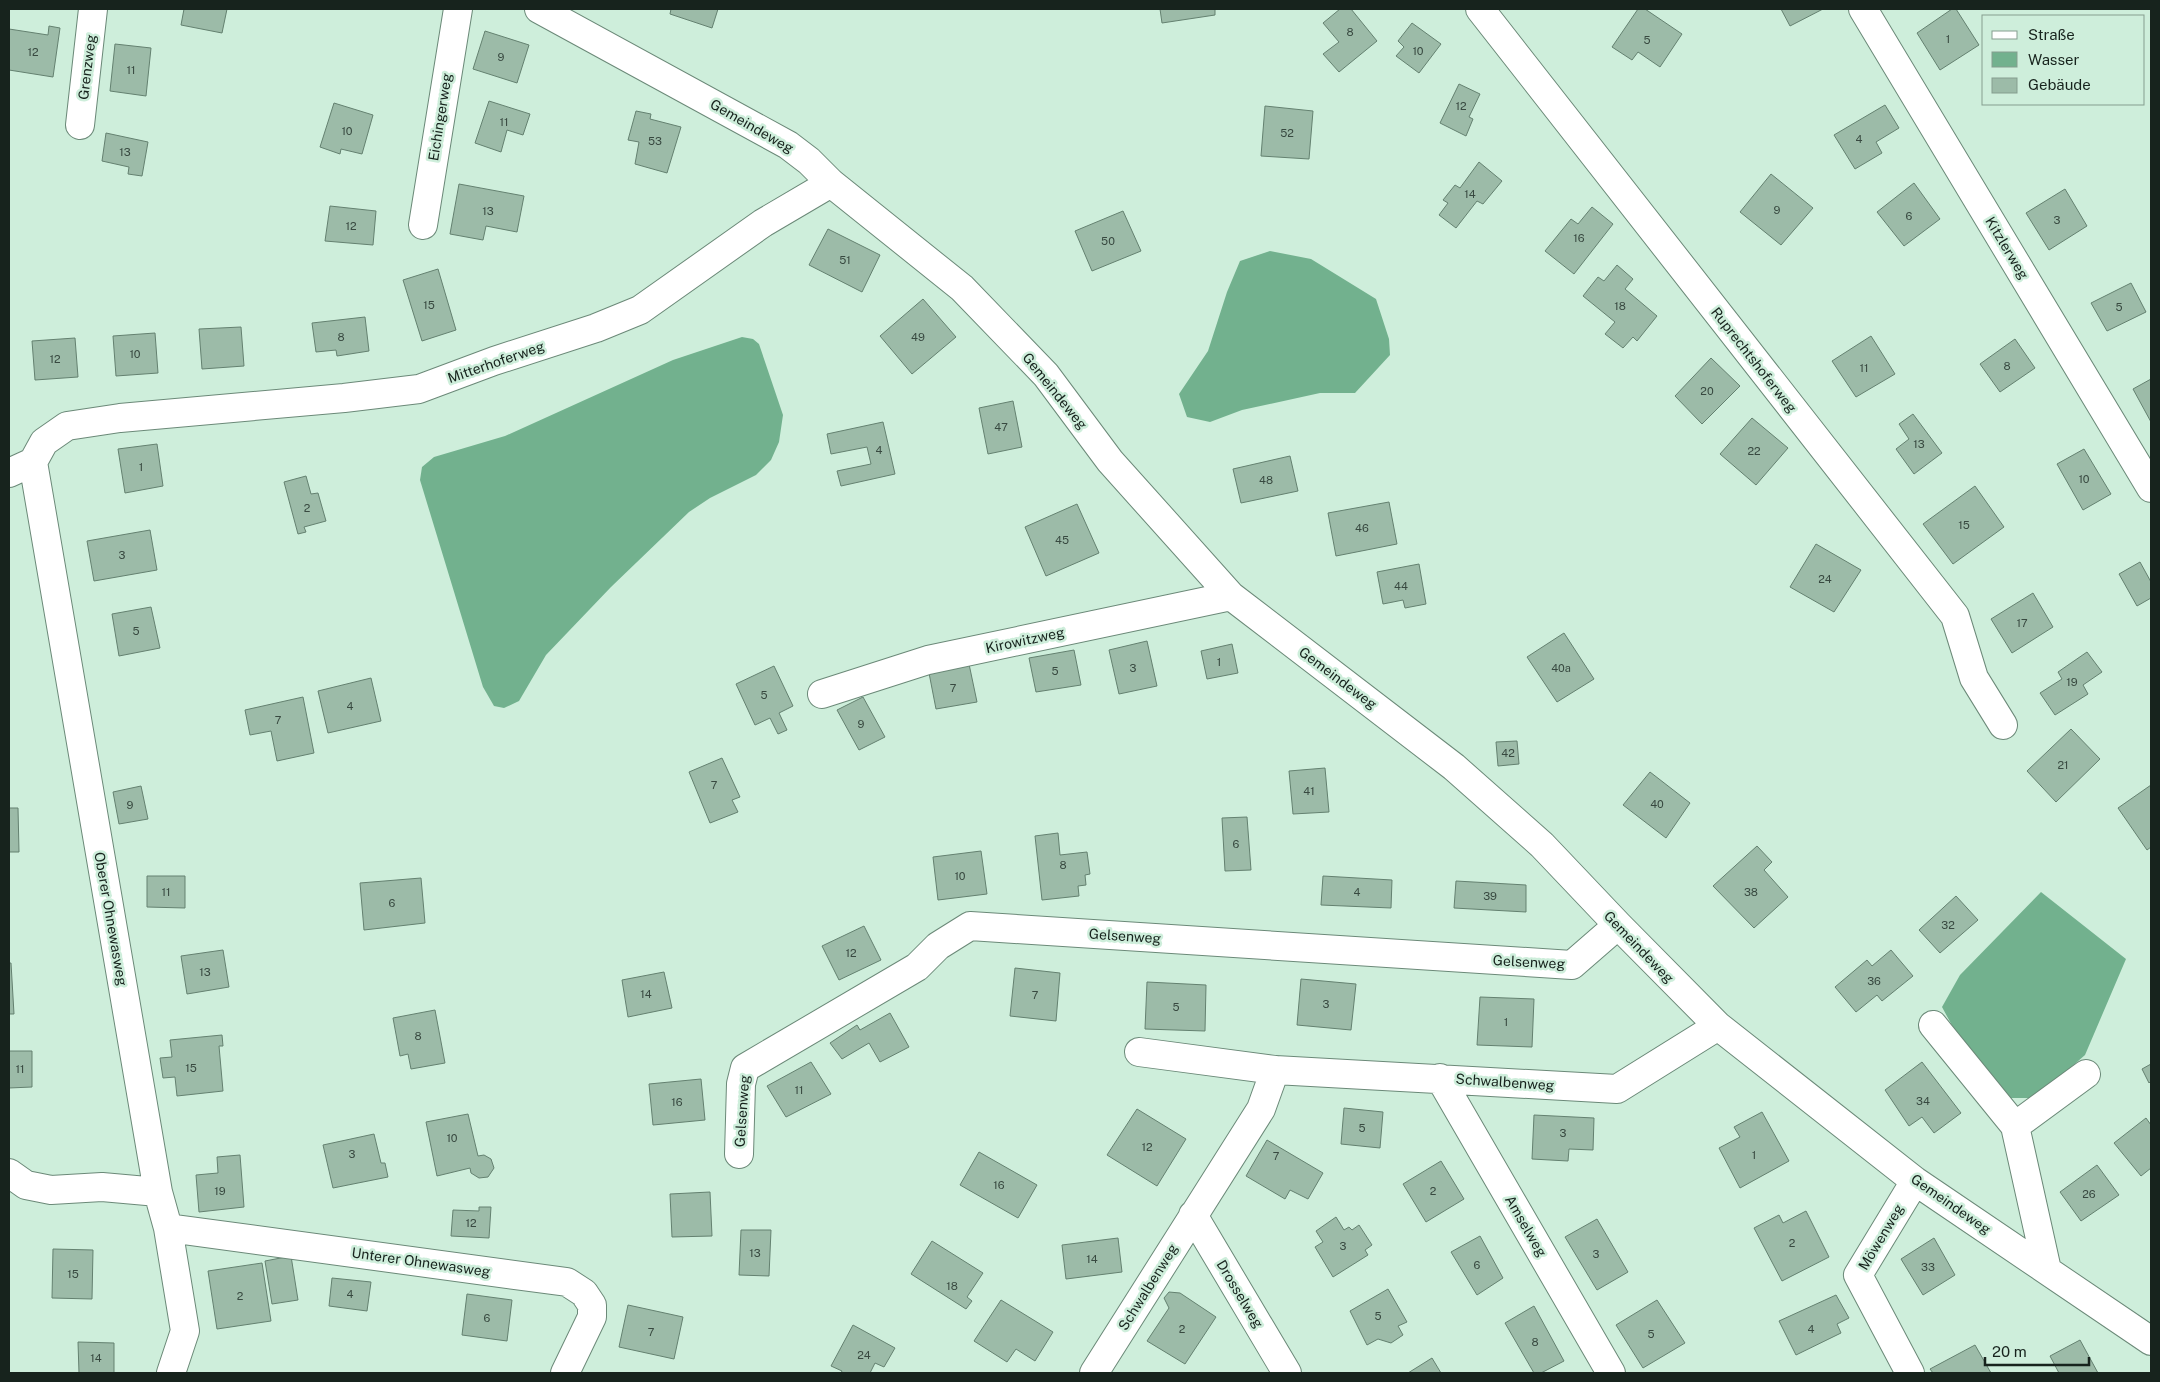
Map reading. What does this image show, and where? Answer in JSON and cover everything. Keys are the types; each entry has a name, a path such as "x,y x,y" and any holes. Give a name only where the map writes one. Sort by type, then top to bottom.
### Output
{"street":[{"name":"Grenzweg","path":"80,125 94,9"},
{"name":"Eichingerweg","path":"423,225 458,9"},
{"name":"Gemeindeweg","path":"539,9 788,145 831,183 962,288 1046,375 1110,461 1231,596 1454,767 1542,845 1718,1026 1915,1181 2151,1341"},
{"name":"Ruprechtshoferweg","path":"1480,9 1955,616 1974,678 2003,725"},
{"name":"Kitzlerweg","path":"1864,9 2151,488"},
{"name":"Mitterhoferweg","path":"33,462 44,442 67,426 120,418 344,398 419,389 494,361 596,328 640,310 763,223 831,183"},
{"path":"9,473 33,462"},
{"name":"Oberer Ohnewasweg","path":"33,462 158,1192 168,1228 185,1331 171,1373"},
{"name":"Kirowitzweg","path":"822,694 928,660 1231,596"},
{"name":"Gelsenweg","path":"739,1154 741,1084 746,1068 917,967 938,946 970,926 1572,965 1618,925"},
{"path":"1933,1025 2015,1126 2047,1270"},
{"name":"Schwalbenweg","path":"1139,1052 1275,1070 1617,1089 1718,1026"},
{"name":"Schwalbenweg","path":"1094,1373 1261,1109 1275,1070"},
{"path":"2015,1126 2086,1074"},
{"name":"Amselweg","path":"1440,1078 1611,1373"},
{"path":"9,1173 26,1185 52,1190 102,1187 158,1192"},
{"name":"Möwenweg","path":"1910,1373 1858,1275 1915,1181"},
{"name":"Drosselweg","path":"1193,1215 1287,1373"},
{"name":"Unterer Ohnewasweg","path":"168,1228 568,1282 584,1293 592,1305 592,1317 565,1373"}],"water":[{"path":"1270,251 1311,259 1376,299 1389,339 1390,355 1355,393 1320,393 1242,410 1210,422 1187,417 1179,394 1208,351 1227,292 1240,261"},
{"path":"742,337 753,339 759,344 783,415 779,442 771,460 756,475 710,498 689,512 611,587 546,655 519,701 504,708 494,706 483,687 420,480 422,467 434,457 505,436 673,360"},
{"path":"2041,892 2126,959 2085,1055 2036,1098 2004,1098 1973,1064 1942,1007 1960,975"}],"building":[{"path":"184,9 227,9 222,33 181,25"},
{"path":"671,9 718,9 712,28 670,14"},
{"path":"1160,9 1215,9 1215,15 1162,23"},
{"path":"1340,9 1351,9 1377,41 1339,72 1323,54 1339,42 1323,23"},
{"path":"1638,9 1645,9 1682,34 1660,67 1638,52 1632,60 1612,47"},
{"path":"1781,9 1823,9 1790,26"},
{"path":"1952,9 1956,9 1979,45 1940,70 1917,33"},
{"path":"1412,23 1441,44 1419,73 1396,56 1404,47 1398,41"},
{"path":"49,26 60,28 53,77 9,70 9,29 48,35"},
{"path":"485,31 529,45 517,83 473,69"},
{"path":"115,44 151,48 146,96 110,91"},
{"path":"1459,84 1480,94 1469,117 1473,119 1466,136 1440,123"},
{"path":"489,101 530,114 523,135 507,130 501,152 475,143"},
{"path":"334,103 373,115 362,154 341,149 340,154 320,147"},
{"path":"1885,105 1899,128 1876,142 1882,153 1855,169 1834,135"},
{"path":"1265,106 1313,111 1309,159 1261,156"},
{"path":"636,111 651,114 650,119 681,127 667,173 635,164 639,142 628,140"},
{"path":"106,133 148,142 142,176 128,174 129,167 102,161"},
{"path":"1479,162 1502,181 1483,204 1477,201 1456,228 1439,215 1448,203 1443,200 1455,185 1460,188"},
{"path":"1771,174 1813,208 1781,245 1740,212"},
{"path":"1914,183 1940,219 1904,246 1877,212"},
{"path":"459,184 524,196 517,232 486,226 483,240 450,234"},
{"path":"2065,189 2087,226 2049,250 2026,213"},
{"path":"330,206 376,211 373,245 325,241"},
{"path":"1592,207 1613,224 1574,274 1545,251 1571,219 1578,224"},
{"path":"1123,211 1141,251 1092,271 1075,231"},
{"path":"828,229 880,255 862,292 809,265"},
{"path":"1617,265 1633,279 1625,289 1657,316 1637,341 1633,337 1623,348 1605,334 1615,322 1583,296 1598,277 1604,281"},
{"path":"438,269 456,330 422,341 403,280"},
{"path":"2131,283 2146,312 2107,331 2091,303"},
{"path":"923,299 956,337 912,374 880,336"},
{"path":"365,317 369,351 337,356 336,350 316,352 312,323"},
{"path":"241,327 244,366 202,369 199,329"},
{"path":"155,333 158,373 116,376 113,336"},
{"path":"1871,336 1895,374 1856,397 1832,361"},
{"path":"75,338 78,377 35,380 32,341"},
{"path":"2015,339 2035,368 2000,392 1980,364"},
{"path":"1711,358 1740,386 1702,424 1675,396"},
{"path":"2151,379 2151,422 2133,389"},
{"path":"1013,401 1022,447 988,454 979,408"},
{"path":"1913,414 1942,453 1914,474 1896,449 1909,439 1899,424"},
{"path":"1752,418 1788,448 1756,485 1720,454"},
{"path":"883,422 895,474 841,486 837,471 871,464 867,447 831,454 827,434"},
{"path":"157,444 163,486 125,493 118,449"},
{"path":"2084,449 2111,494 2083,510 2057,464"},
{"path":"1290,456 1298,491 1241,503 1233,469"},
{"path":"306,476 311,494 318,493 326,521 304,527 306,532 298,534 284,482"},
{"path":"1975,486 2004,527 1953,564 1923,524"},
{"path":"1389,502 1397,544 1336,556 1328,513"},
{"path":"1077,504 1099,553 1046,576 1025,527"},
{"path":"150,530 157,570 94,581 87,541"},
{"path":"1816,544 1861,570 1834,612 1790,587"},
{"path":"2140,562 2151,582 2151,598 2137,606 2119,574"},
{"path":"1419,564 1426,604 1405,608 1403,600 1383,604 1377,572"},
{"path":"2033,593 2053,627 2012,653 1991,619"},
{"path":"151,607 160,648 119,656 112,614"},
{"path":"1564,633 1594,679 1557,702 1527,657"},
{"path":"1147,641 1157,686 1119,694 1109,650"},
{"path":"1232,644 1238,673 1207,679 1201,651"},
{"path":"1074,650 1081,685 1036,692 1029,658"},
{"path":"2087,652 2102,672 2083,685 2088,694 2055,715 2040,693 2062,679 2058,672"},
{"path":"969,664 977,702 936,709 929,673"},
{"path":"774,666 793,706 779,713 787,730 778,734 770,718 755,725 736,684"},
{"path":"371,678 381,721 328,733 318,691"},
{"path":"303,697 314,753 277,761 271,731 250,735 245,710"},
{"path":"863,697 885,737 859,750 837,710"},
{"path":"2071,729 2100,759 2056,802 2027,771"},
{"path":"1517,741 1519,764 1498,766 1496,742"},
{"path":"722,758 740,797 732,800 738,812 710,823 689,772"},
{"path":"1325,768 1329,812 1293,814 1289,771"},
{"path":"1650,772 1690,803 1666,838 1623,805"},
{"path":"2151,785 2151,847 2147,850 2118,808"},
{"path":"141,786 148,819 119,824 113,792"},
{"path":"9,808 18,808 19,852 9,852"},
{"path":"1247,817 1251,870 1225,871 1222,818"},
{"path":"1058,833 1060,855 1087,852 1090,874 1085,875 1086,885 1078,886 1079,896 1042,900 1035,836"},
{"path":"1757,846 1772,862 1764,870 1788,897 1754,928 1713,886"},
{"path":"981,851 987,894 938,900 933,857"},
{"path":"147,876 185,876 185,908 147,907"},
{"path":"1323,876 1392,880 1391,908 1321,905"},
{"path":"421,878 425,923 364,930 360,883"},
{"path":"1456,881 1526,885 1526,912 1454,908"},
{"path":"1956,896 1978,920 1940,953 1919,930"},
{"path":"864,926 881,960 839,980 822,946"},
{"path":"223,950 229,987 187,994 181,956"},
{"path":"1891,950 1913,976 1882,1001 1877,995 1856,1012 1835,987 1867,960 1872,966"},
{"path":"9,963 11,963 14,1014 9,1014"},
{"path":"1015,968 1060,973 1056,1021 1010,1016"},
{"path":"664,972 672,1008 628,1017 622,980"},
{"path":"1301,979 1356,984 1351,1030 1297,1025"},
{"path":"1147,982 1206,985 1205,1031 1145,1029"},
{"path":"1480,997 1534,999 1532,1047 1477,1045"},
{"path":"435,1010 445,1063 411,1069 408,1054 400,1056 393,1018"},
{"path":"890,1013 909,1047 880,1062 869,1043 842,1059 830,1043 857,1025 860,1030"},
{"path":"222,1035 223,1046 219,1046 223,1091 177,1096 175,1077 163,1078 160,1058 172,1057 170,1040"},
{"path":"9,1051 32,1051 32,1087 9,1088"},
{"path":"811,1062 831,1094 786,1117 767,1086"},
{"path":"1922,1062 1961,1113 1934,1133 1922,1117 1909,1126 1885,1090"},
{"path":"2151,1064 2151,1081 2149,1083 2142,1069"},
{"path":"701,1079 705,1120 653,1125 649,1084"},
{"path":"1344,1108 1383,1112 1380,1148 1341,1144"},
{"path":"1137,1109 1186,1139 1157,1186 1107,1155"},
{"path":"1762,1112 1789,1161 1740,1188 1719,1148 1740,1137 1734,1127"},
{"path":"468,1114 478,1156 484,1155 491,1159 494,1168 488,1177 479,1178 471,1173 470,1168 437,1176 426,1122"},
{"path":"1534,1115 1594,1118 1593,1150 1569,1149 1568,1161 1532,1159"},
{"path":"2146,1118 2151,1125 2151,1168 2141,1176 2114,1143"},
{"path":"374,1134 381,1163 385,1163 388,1177 333,1188 323,1145"},
{"path":"1267,1140 1323,1173 1308,1199 1290,1190 1285,1199 1246,1176"},
{"path":"979,1152 1037,1185 1018,1218 960,1185"},
{"path":"240,1155 244,1207 199,1212 196,1175 218,1173 217,1157"},
{"path":"1441,1161 1464,1199 1426,1222 1403,1184"},
{"path":"2097,1165 2119,1195 2081,1221 2060,1192"},
{"path":"710,1192 712,1236 672,1237 670,1194"},
{"path":"479,1207 491,1207 489,1238 451,1236 453,1210 479,1211"},
{"path":"1806,1211 1829,1257 1782,1281 1754,1228 1779,1215 1783,1223"},
{"path":"1336,1217 1344,1230 1349,1227 1352,1230 1359,1225 1372,1245 1365,1250 1368,1255 1333,1277 1315,1247 1323,1242 1316,1231"},
{"path":"1597,1219 1628,1272 1597,1290 1565,1237"},
{"path":"741,1230 771,1230 769,1276 739,1275"},
{"path":"1480,1236 1503,1278 1477,1295 1451,1252"},
{"path":"1118,1238 1122,1272 1066,1279 1062,1245"},
{"path":"1934,1238 1955,1275 1923,1295 1901,1259"},
{"path":"932,1241 983,1273 967,1297 972,1301 966,1309 911,1274"},
{"path":"53,1249 93,1250 92,1299 52,1298"},
{"path":"291,1256 298,1300 272,1304 265,1261"},
{"path":"262,1263 271,1321 217,1329 208,1271"},
{"path":"332,1278 371,1282 367,1311 329,1306"},
{"path":"1388,1289 1407,1322 1398,1326 1403,1335 1391,1343 1378,1339 1367,1345 1350,1311"},
{"path":"1169,1292 1180,1293 1216,1317 1185,1364 1147,1341 1169,1308 1164,1298"},
{"path":"467,1294 512,1300 507,1341 462,1335"},
{"path":"1836,1295 1849,1318 1837,1324 1841,1333 1796,1355 1779,1321"},
{"path":"1001,1300 1053,1332 1035,1361 1016,1349 1007,1362 974,1341"},
{"path":"1657,1300 1685,1343 1643,1368 1616,1325"},
{"path":"628,1305 683,1317 674,1359 619,1347"},
{"path":"1534,1306 1564,1361 1541,1373 1534,1373 1505,1323"},
{"path":"853,1325 895,1348 884,1367 875,1363 870,1373 841,1373 842,1371 831,1366"},
{"path":"2080,1340 2098,1373 2059,1373 2050,1356"},
{"path":"78,1342 114,1343 114,1373 79,1373"},
{"path":"1975,1345 1991,1373 1933,1373 1930,1369"},
{"path":"1432,1358 1441,1373 1408,1373"}]}
